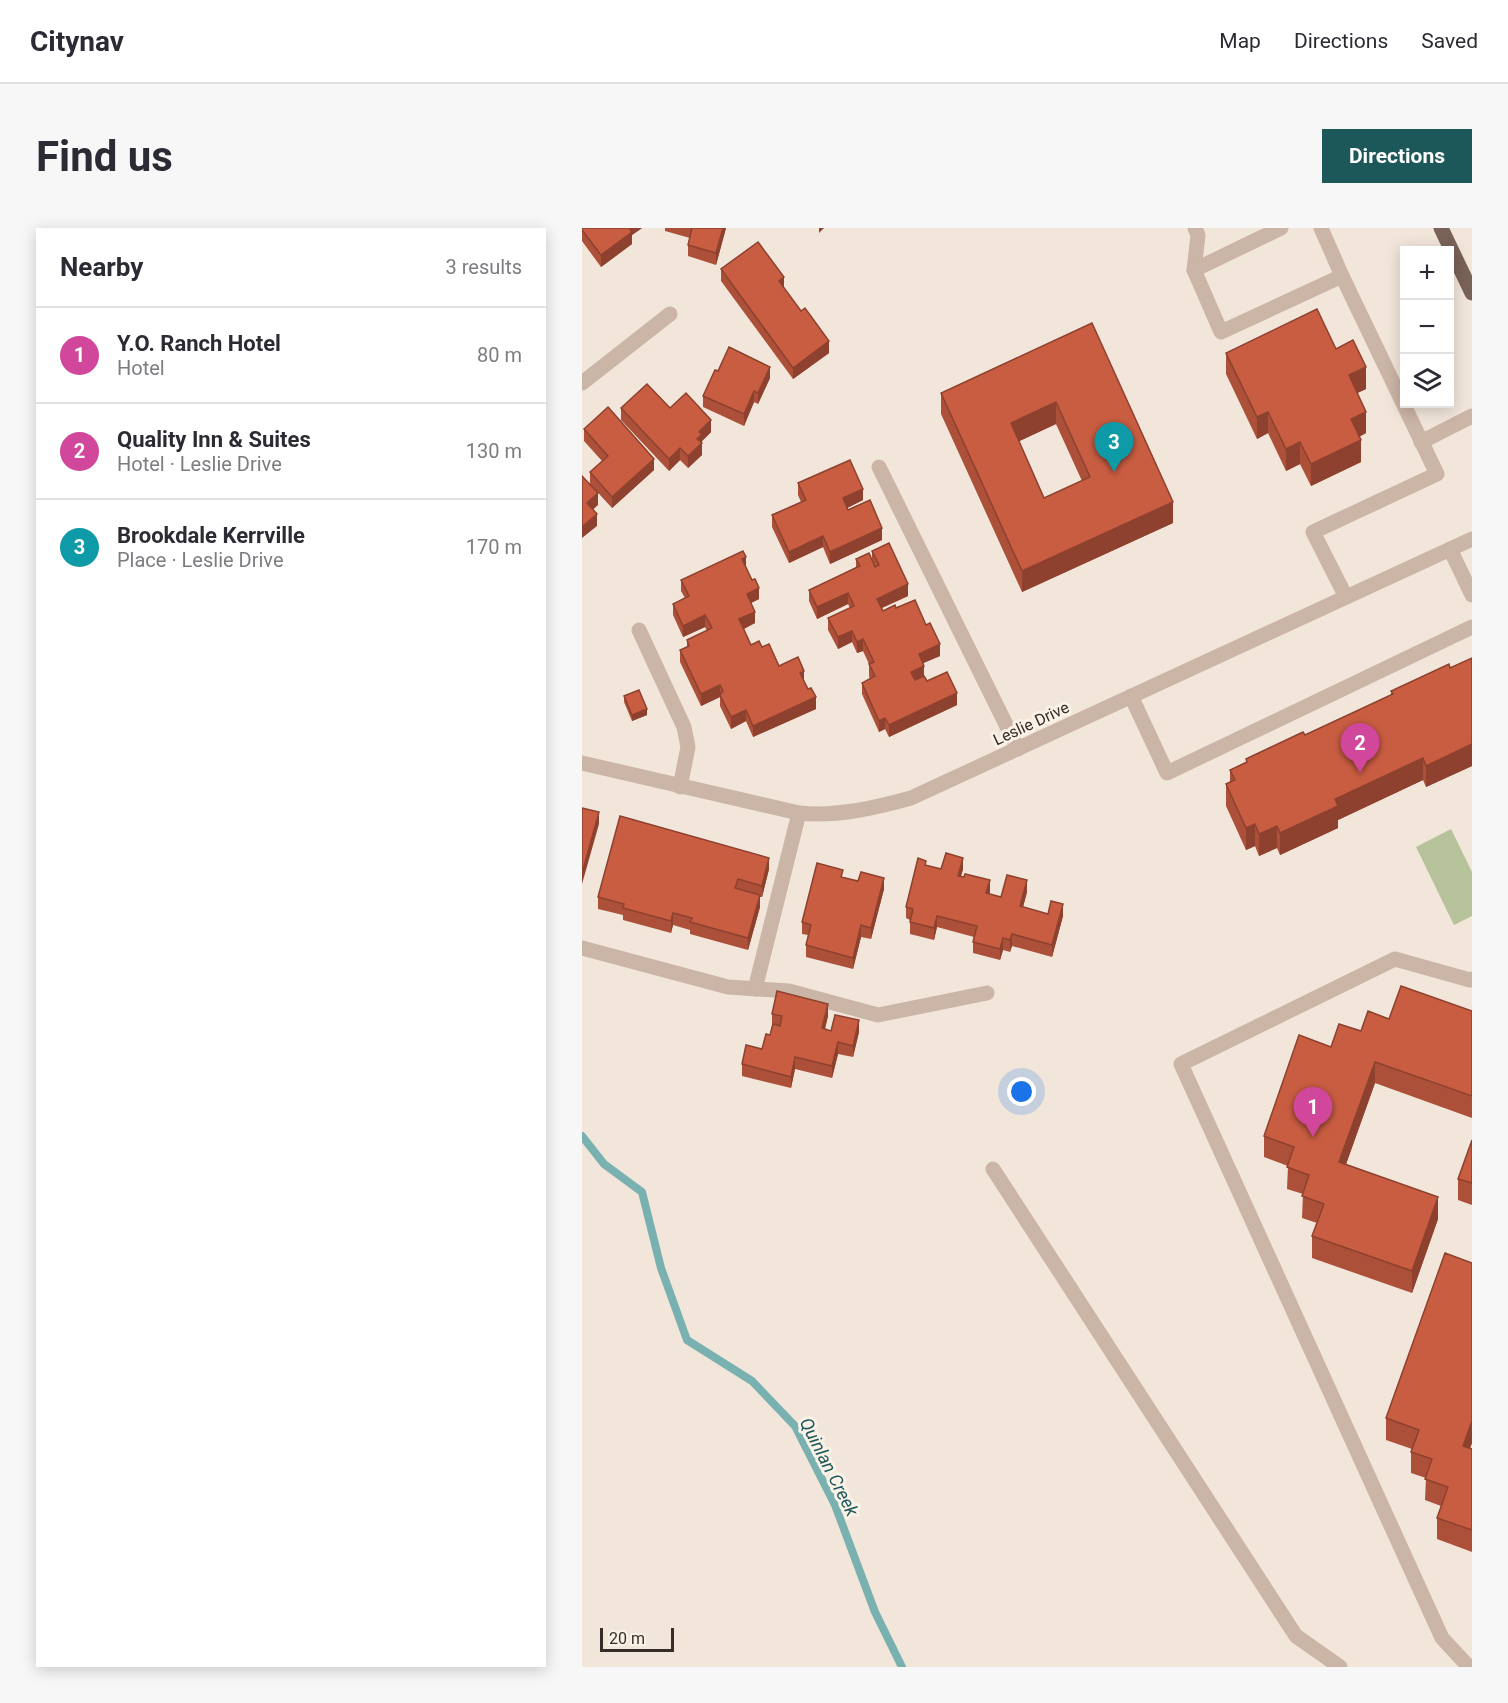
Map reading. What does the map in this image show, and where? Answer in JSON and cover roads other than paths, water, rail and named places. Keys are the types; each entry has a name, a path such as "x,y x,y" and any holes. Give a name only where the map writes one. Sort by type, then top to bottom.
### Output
{"main road":[{"path":"1441,228 1472,293"}],"street":[{"path":"1195,228 1198,235 1194,270 1221,332 1342,276"},
{"path":"1194,270 1281,228"},
{"path":"1321,228 1437,474 1313,532 1346,597"},
{"path":"582,383 670,314"},
{"path":"1421,442 1472,416"},
{"path":"879,467 1018,748"},
{"name":"Leslie Drive","path":"582,763 680,787 819,816 881,806 910,798 1472,539"},
{"path":"1450,549 1472,595"},
{"path":"1131,696 1167,773 1472,627"},
{"path":"639,630 684,727 688,747 680,787"},
{"path":"755,989 799,813"},
{"path":"582,948 728,987 789,991 878,1015 987,993"},
{"path":"1469,1667 1442,1638 1181,1064 1395,959 1472,979"},
{"path":"993,1169 1296,1636 1340,1667"}],"waterway":[{"name":"Quinlan Creek","path":"582,1136 604,1164 642,1192 661,1268 687,1340 752,1381 795,1426 835,1505 875,1612 902,1667"}],"place":[{"name":"Brookdale Kerrville","path":"1114,472"},
{"name":"Quality Inn & Suites","path":"1360,773"},
{"name":"Y.O. Ranch Hotel","path":"1313,1137"}]}
